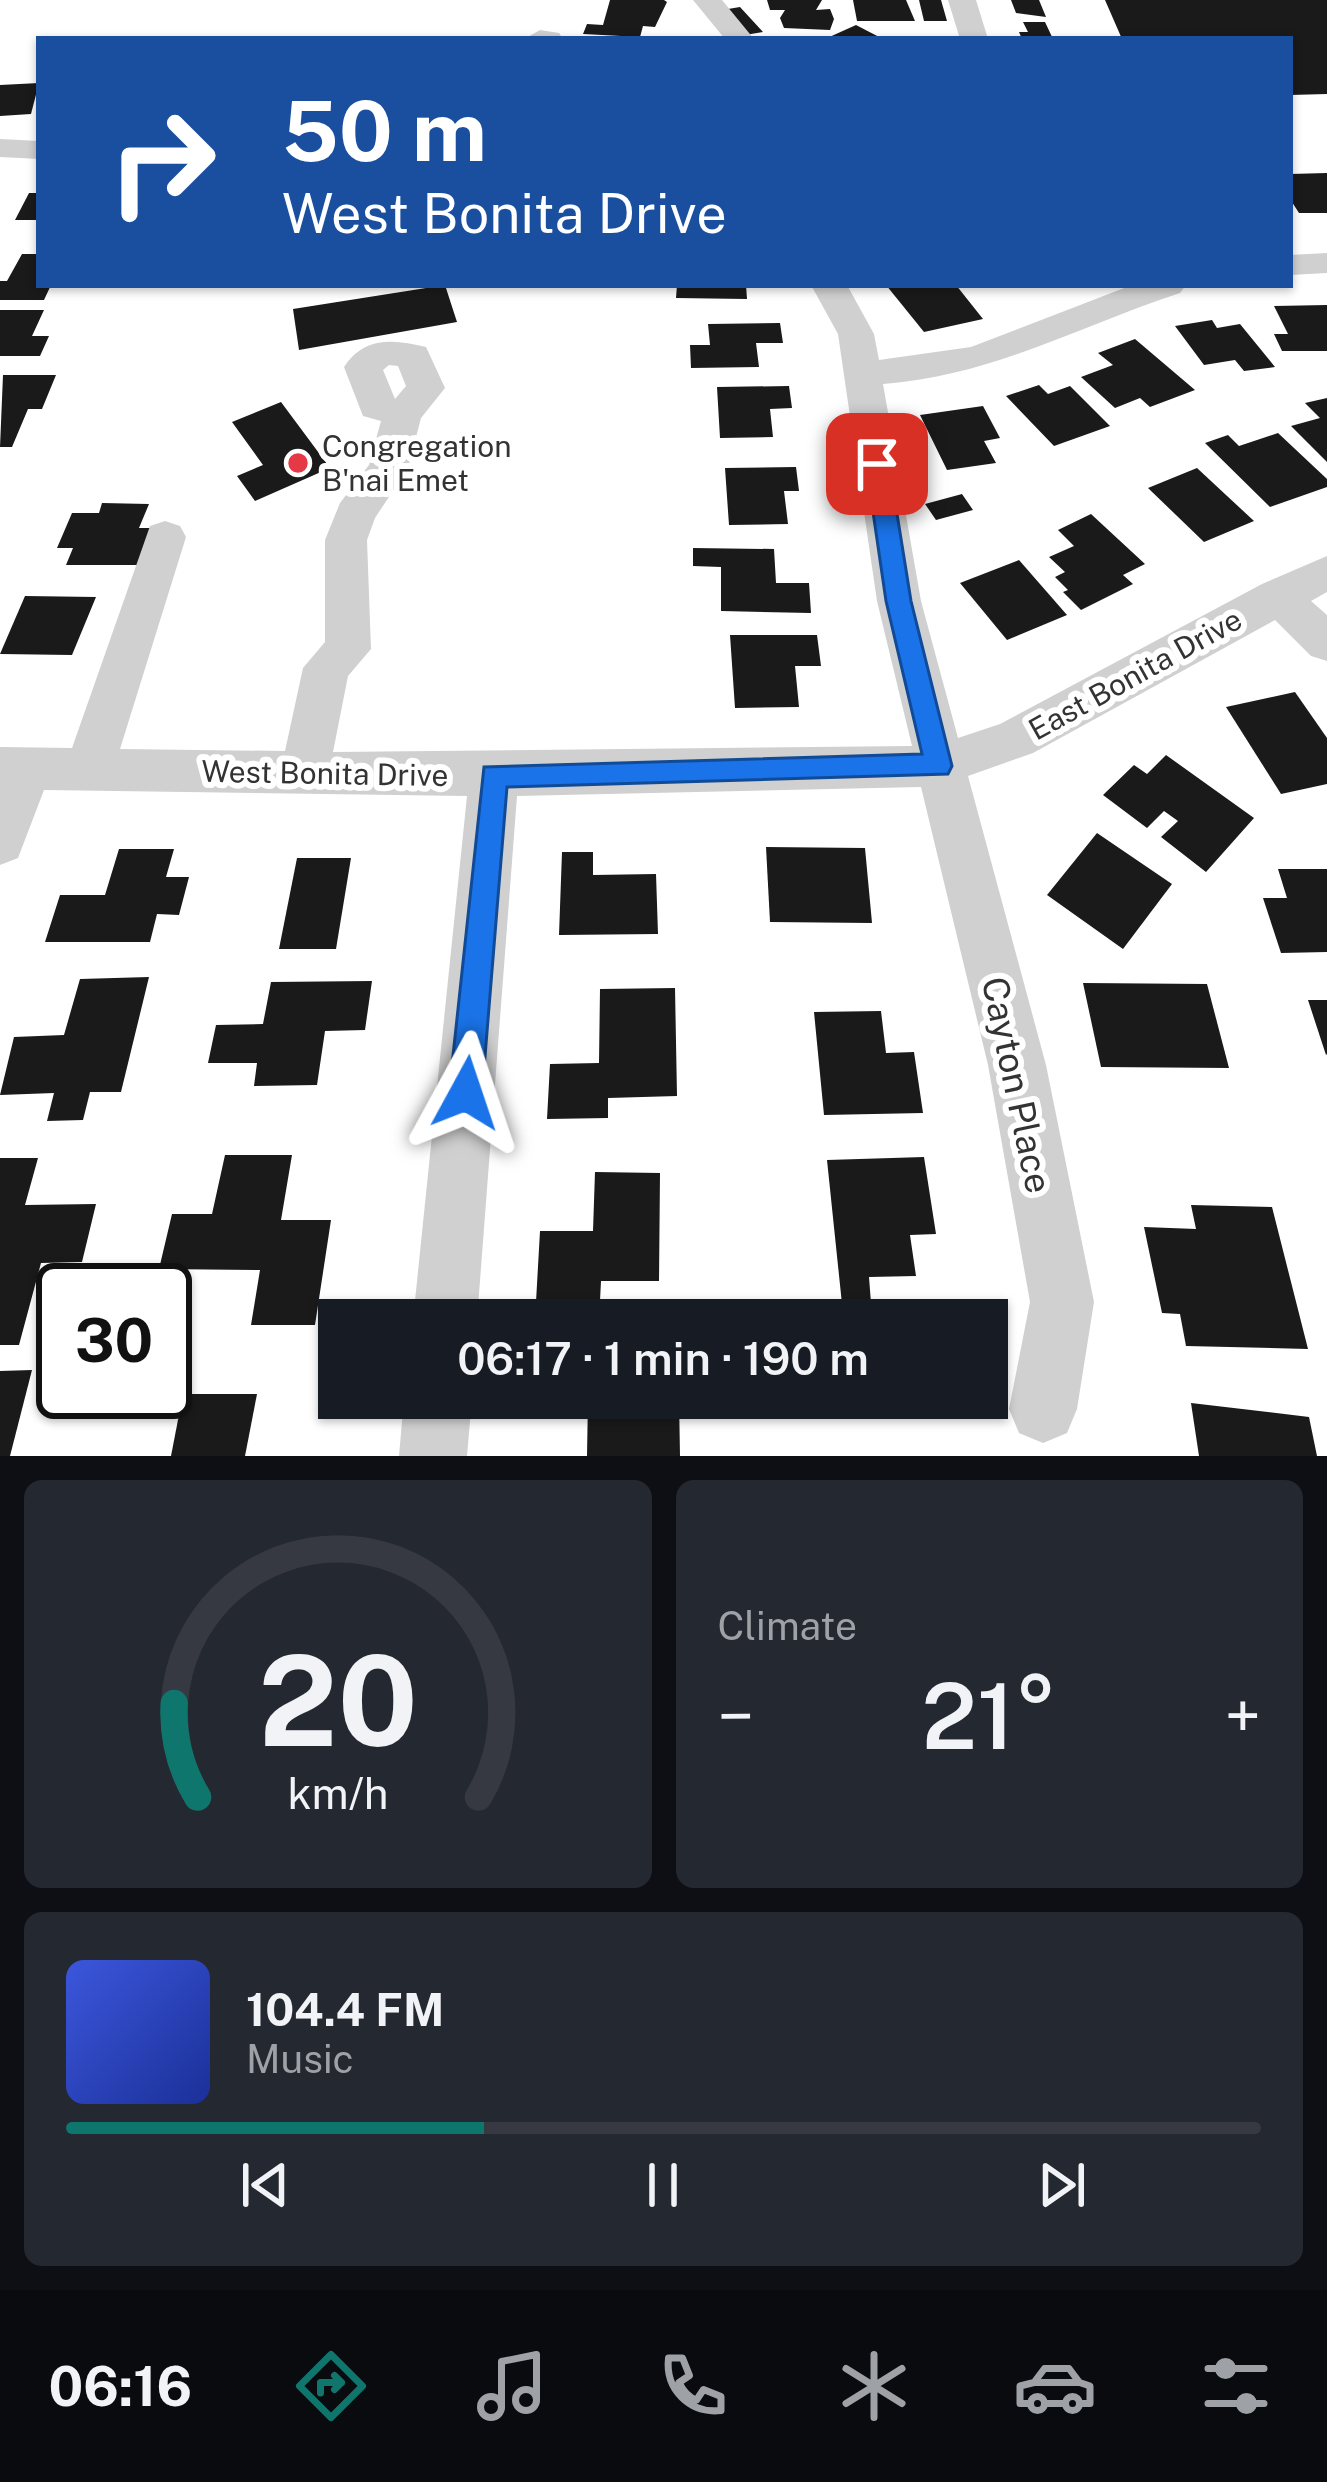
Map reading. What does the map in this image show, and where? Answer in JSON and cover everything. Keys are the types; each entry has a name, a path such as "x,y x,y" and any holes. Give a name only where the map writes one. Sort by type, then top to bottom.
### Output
{"street":[{"path":"707,0 735,35"},
{"path":"962,0 973,36"},
{"path":"0,182 19,149"},
{"path":"1293,265 1327,263"},
{"name":"Cayton Place","path":"831,288 856,334 899,601 1017,1065 1062,1302 1043,1409"},
{"path":"863,373 925,369 983,357 1106,303 1158,288"},
{"path":"304,772 326,668 348,649 346,541 355,514 388,468 403,414"},
{"path":"89,770 165,537"},
{"name":"East Bonita Drive","path":"938,766 1016,739 1327,572"},
{"path":"1278,596 1327,644"},
{"name":"West Bonita Drive","path":"14,768 494,775 938,766"},
{"path":"0,842 14,768"},
{"path":"447,1299 494,775"},
{"path":"433,1456 436,1419"}],"building":[{"path":"610,0 667,2 655,27 643,26 640,36 583,34 587,24 603,25"},
{"path":"767,0 822,0 816,10 830,9 834,19 830,30 784,28 780,18 785,10 770,10"},
{"path":"853,0 906,0 915,21 857,21"},
{"path":"919,0 941,0 947,21 924,21"},
{"path":"1011,0 1039,0 1046,17 1016,13"},
{"path":"1105,0 1327,0 1327,94 1293,95 1293,36 1121,36"},
{"path":"740,7 763,32 745,35 722,10"},
{"path":"1023,22 1045,22 1052,36 1021,36 1019,32 1028,32"},
{"path":"856,25 877,36 832,36"},
{"path":"36,83 31,114 0,116 0,85"},
{"path":"1327,173 1327,213 1299,213 1293,204 1293,174"},
{"path":"29,193 36,193 36,220 15,220"},
{"path":"22,254 36,254 36,288 50,288 44,300 0,300 0,281 7,281"},
{"path":"446,288 457,322 299,350 293,309"},
{"path":"677,288 746,288 747,299 676,298"},
{"path":"888,288 958,288 983,319 924,332"},
{"path":"1327,305 1327,351 1282,351 1274,334 1288,334 1274,306"},
{"path":"0,310 44,310 32,336 49,336 40,356 0,356"},
{"path":"1212,320 1217,328 1240,324 1275,367 1244,371 1235,360 1204,365 1175,326"},
{"path":"780,323 783,343 756,343 759,367 691,368 690,345 710,345 708,324"},
{"path":"1135,339 1195,390 1150,407 1140,398 1115,408 1081,377 1113,365 1098,353"},
{"path":"3,375 56,375 42,409 28,409 12,447 0,447"},
{"path":"1039,385 1048,394 1070,386 1110,426 1054,446 1006,396"},
{"path":"789,386 792,408 770,409 773,437 720,438 717,387"},
{"path":"1327,398 1327,462 1291,426 1320,418 1305,403"},
{"path":"281,402 330,468 255,501 237,476 263,465 232,422"},
{"path":"983,406 1000,438 984,441 996,463 947,470 920,415"},
{"path":"1278,433 1327,479 1327,487 1270,507 1205,443 1228,435 1239,446"},
{"path":"796,467 799,491 784,491 788,524 729,525 725,468"},
{"path":"1197,468 1254,521 1204,542 1148,488"},
{"path":"962,494 973,510 936,520 925,504"},
{"path":"102,503 149,504 139,528 156,528 142,565 66,565 73,548 57,548 72,513 99,513"},
{"path":"1091,514 1145,564 1123,575 1133,584 1081,610 1063,592 1068,590 1055,577 1065,572 1049,557 1074,546 1058,530"},
{"path":"693,548 774,549 776,583 809,583 811,613 721,611 721,567 693,566"},
{"path":"1019,560 1067,615 1007,640 960,583"},
{"path":"25,596 96,597 72,655 0,654"},
{"path":"730,635 817,635 821,666 795,666 799,707 735,708"},
{"path":"1295,692 1327,738 1327,784 1281,794 1226,707"},
{"path":"1166,755 1254,818 1206,872 1161,837 1178,821 1164,811 1147,828 1103,795 1134,765 1147,774"},
{"path":"1097,833 1172,884 1123,949 1047,895"},
{"path":"766,847 865,848 872,923 770,922"},
{"path":"119,849 174,849 166,877 189,877 179,915 157,914 150,942 45,942 60,895 105,895"},
{"path":"562,852 593,852 593,875 656,874 658,934 559,935"},
{"path":"297,858 351,858 336,949 279,949"},
{"path":"1278,869 1327,869 1327,952 1281,953 1263,898 1287,898"},
{"path":"149,977 121,1092 90,1092 83,1120 47,1121 54,1093 0,1095 14,1037 64,1035 80,979"},
{"path":"372,981 365,1030 325,1031 317,1085 254,1086 257,1063 208,1063 216,1025 263,1024 271,982"},
{"path":"1083,983 1207,984 1229,1068 1101,1067"},
{"path":"675,988 677,1096 608,1098 608,1118 547,1119 550,1064 599,1063 600,989"},
{"path":"1308,1000 1327,1000 1326,1055"},
{"path":"881,1011 886,1053 914,1052 923,1113 824,1115 814,1012"},
{"path":"225,1155 292,1155 281,1220 331,1220 315,1325 251,1325 260,1270 192,1269 192,1263 160,1263 172,1214 212,1214"},
{"path":"924,1157 936,1234 910,1235 916,1276 869,1277 871,1299 841,1299 827,1160"},
{"path":"0,1158 38,1158 25,1205 96,1204 82,1262 36,1263 36,1282 19,1345 0,1345"},
{"path":"595,1172 660,1173 659,1281 601,1281 600,1299 536,1299 540,1231 593,1231"},
{"path":"1191,1205 1272,1207 1308,1349 1186,1346 1180,1314 1162,1313 1144,1227 1196,1229"},
{"path":"32,1370 10,1456 0,1456 0,1371"},
{"path":"192,1394 257,1394 245,1456 171,1456 178,1419 192,1419"},
{"path":"1191,1403 1309,1417 1317,1456 1199,1456"},
{"path":"588,1419 679,1419 680,1456 587,1456"}],"place":[{"name":"Congregation B'nai Emet","path":"298,463"}],"route":[{"path":"466,1093 494,775 938,766 899,601 877,464"}]}
